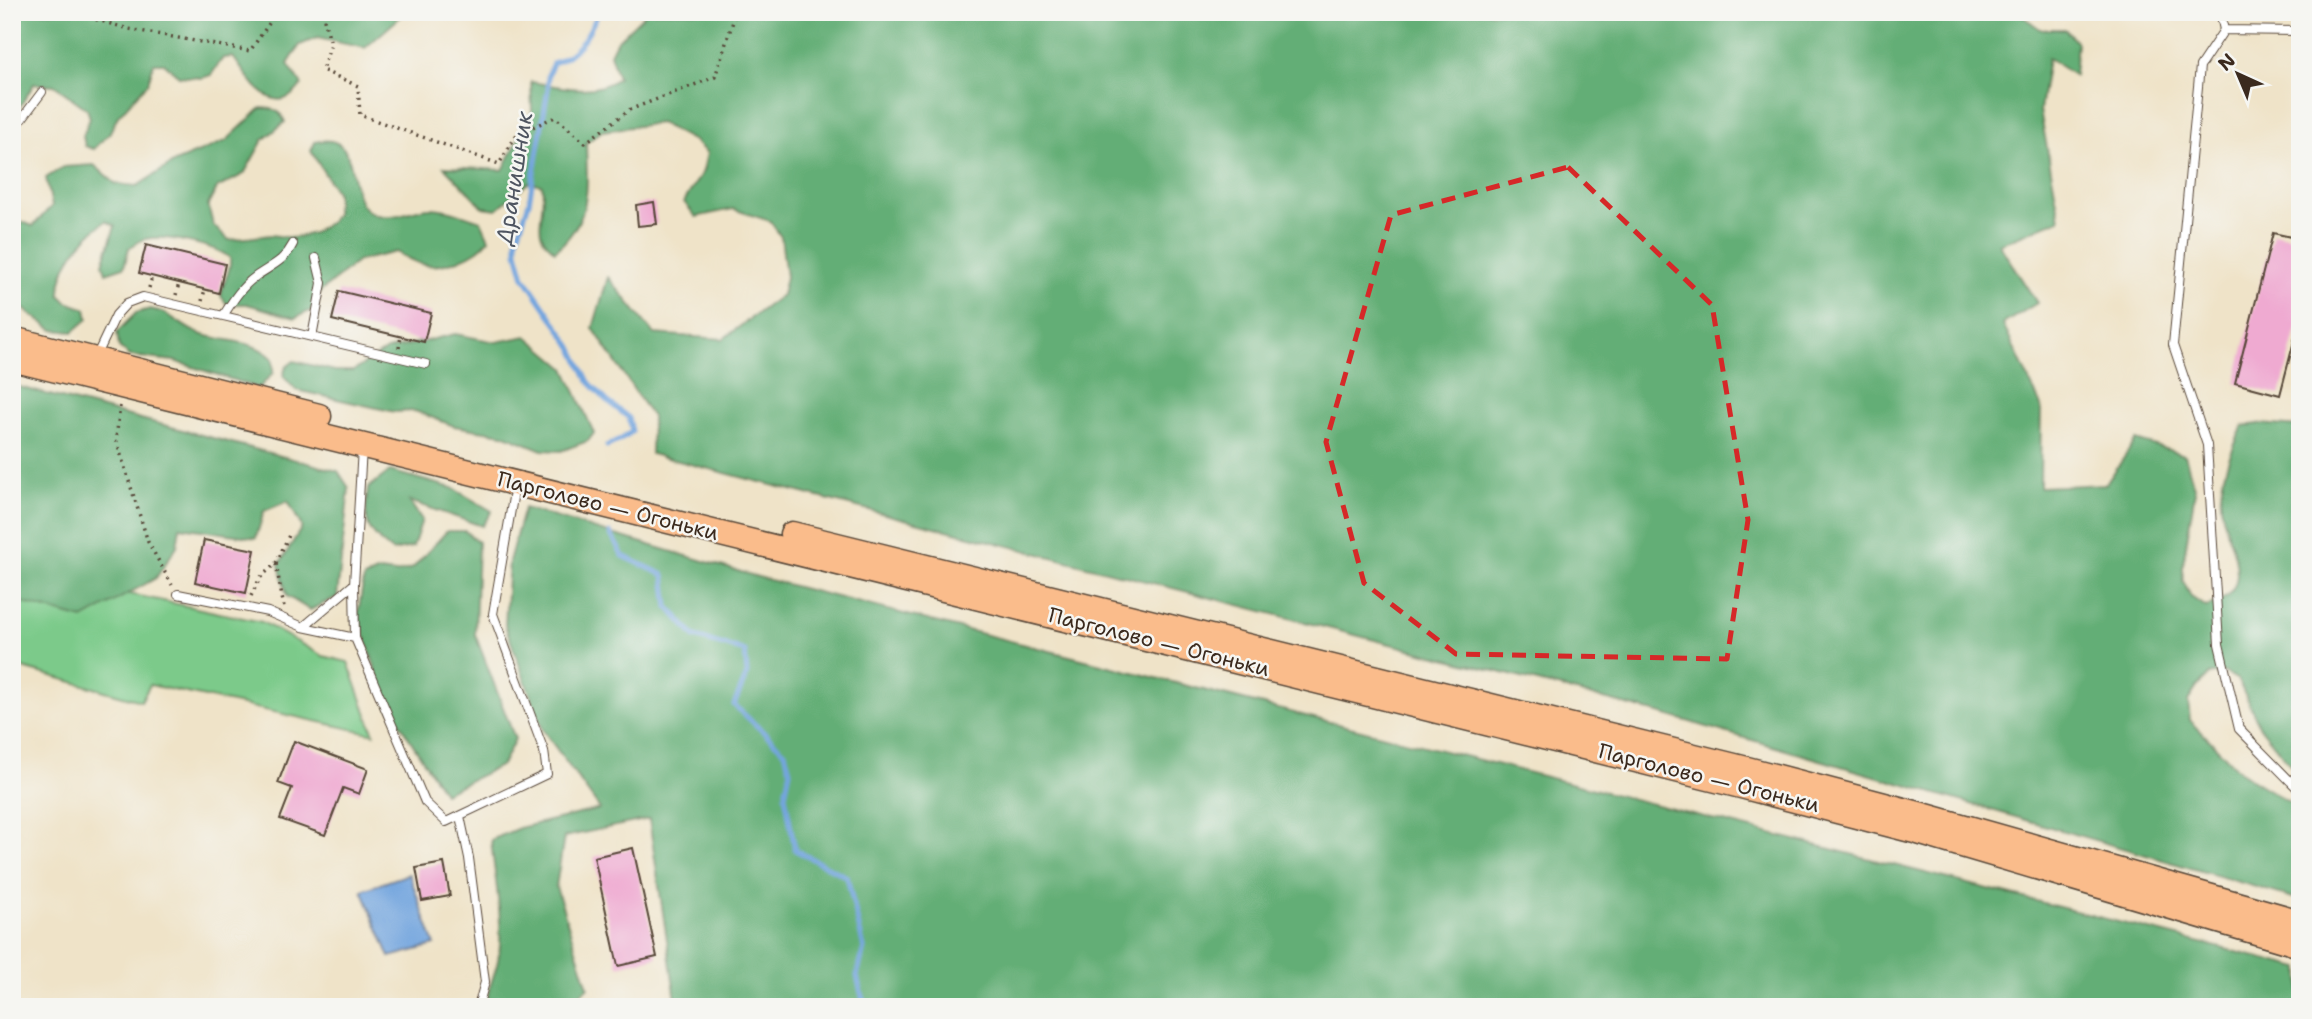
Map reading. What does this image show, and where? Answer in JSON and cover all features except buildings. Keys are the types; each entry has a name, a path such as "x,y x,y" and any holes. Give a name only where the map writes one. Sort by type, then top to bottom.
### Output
{"main road":[{"name":"Парголово — Огоньки","path":"12,339 1747,769 1923,815 2300,922"},
{"name":"Парголово — Огоньки","path":"12,359 1741,786 1918,832 2300,944"}],"lane":[{"path":"2220,12 2224,30 2200,66 2173,345 2207,445 2219,644 2239,729 2300,791"},
{"path":"2224,30 2300,31"},
{"path":"12,132 42,92"},
{"path":"222,316 240,290 254,277 280,261 288,254 293,244"},
{"path":"312,337 322,283 316,258"},
{"path":"95,360 117,315 127,303 143,297 426,364"},
{"path":"362,444 354,583 355,638 425,802 446,822 548,774 544,751 493,614 515,483"},
{"path":"303,627 354,583"},
{"path":"178,594 268,612 303,627 355,638"},
{"path":"460,816 469,858 485,982 478,1007"}],"path":[{"path":"69,12 129,29 250,51 277,12"},
{"path":"322,12 331,44 322,70 358,86 360,115 499,164 517,134 554,117 585,143 629,110 715,77 736,12"},
{"path":"120,406 116,439 148,542 178,594"},
{"path":"245,608 260,578 276,563 290,533"},
{"path":"276,563 287,620"}],"highlighted area":[{"path":"1568,167 1712,305 1748,520 1727,659 1456,654 1364,583 1326,442 1391,215"}],"green space":[{"path":"12,12 406,12 365,48 317,38 300,45 288,64 302,85 284,99 269,97 262,92 233,57 223,58 211,75 202,78 179,76 164,63 154,63 148,83 118,116 109,134 94,149 85,146 83,136 90,118 87,109 54,85 34,84 12,119"},
{"path":"647,12 2017,12 2040,29 2065,29 2077,43 2074,75 2048,58 2040,110 2060,219 1999,244 2037,303 2003,324 2041,406 2040,487 2106,484 2136,440 2185,455 2195,491 2183,564 2183,581 2191,597 2206,607 2224,599 2234,587 2237,574 2221,494 2226,467 2243,426 2259,424 2300,427 2300,777 2260,727 2238,680 2224,672 2209,675 2188,701 2190,720 2240,772 2300,809 2300,900 1666,715 651,454 652,417 593,328 608,277 654,334 723,339 782,295 786,277 781,237 770,221 733,209 696,217 684,202 703,171 707,153 694,141 660,123 602,131 586,143 587,188 582,214 576,227 555,251 545,242 541,233 542,185 529,182 497,209 483,207 444,167 503,170 532,112 531,82 587,89 608,84 618,78 610,54 616,42"},
{"path":"261,108 276,110 285,122 263,140 244,174 217,188 208,205 213,225 229,240 271,235 293,238 313,233 330,222 336,214 337,194 311,151 315,142 331,141 341,145 347,155 357,193 370,212 385,216 428,208 448,210 481,221 489,239 468,256 439,265 419,263 396,252 358,261 320,292 312,310 295,318 247,304 227,304 221,296 230,268 230,258 213,249 188,242 162,238 141,241 129,248 124,267 106,273 103,264 115,226 106,221 89,235 74,253 61,284 60,295 67,302 86,309 88,319 73,332 53,330 22,308 12,309 12,218 33,226 52,206 46,178 63,167 94,165 116,184 137,186 175,162 226,141"},
{"path":"150,309 164,313 200,334 257,348 273,359 273,373 259,388 174,361 130,356 119,347 117,332 136,313"},
{"path":"455,334 496,342 527,336 565,368 594,433 588,441 561,451 542,450 503,434 454,426 415,411 395,412 296,390 283,376 286,367 294,361 335,371 353,371 387,350"},
{"path":"12,385 338,471 349,488 337,597 310,610 287,596 279,565 302,527 288,501 264,511 256,538 180,527 177,546 156,578 83,619 24,603 12,597"},
{"path":"390,471 452,488 492,511 482,526 409,501 422,520 413,547 392,551 371,531 366,517 368,488"},
{"path":"524,508 758,577 2300,968 2300,1007 677,1007 649,819 564,837 556,887 588,987 573,1002 561,1007 486,1007 500,947 491,840 519,828 600,809 543,730 505,625 509,561"},
{"path":"447,531 465,531 478,542 475,634 515,739 502,765 444,793 386,702 358,614 364,578 379,571 396,573 413,568"},
{"path":"12,569 262,622 323,656 348,662 374,734 150,685 141,701 12,665"}],"water":[{"path":"409,874 435,945 390,957 362,890"}],"waterway":[{"name":"Дранишник","path":"599,12 581,43 569,55 553,63 548,75 529,202 517,239 517,252 524,277 572,347 589,382 629,418 632,431 607,446"},
{"name":"Дранишник","path":"610,533 623,556 664,575 668,607 695,637 745,651 747,674 734,705 785,752 790,771 785,795 795,850 847,877 864,948 857,976 862,997 869,1007"}]}
